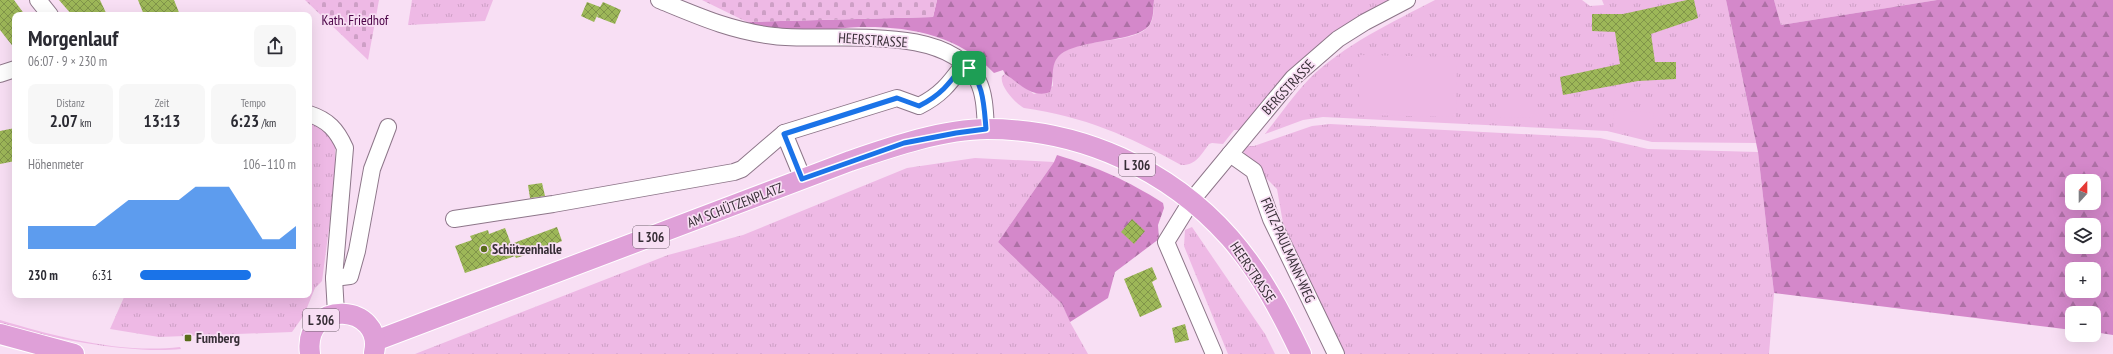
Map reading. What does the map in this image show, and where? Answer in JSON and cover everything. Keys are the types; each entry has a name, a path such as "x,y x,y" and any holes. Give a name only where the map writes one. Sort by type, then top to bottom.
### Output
{"main road":[{"name":"AM SCHÜTZENPLATZ","path":"374,348 400,333 802,179 904,143 986,129"},
{"name":"HEERSTRASSE","path":"986,129 1058,136 1098,148 1132,162 1164,180 1192,200 1231,239 1252,268 1287,326 1300,354"},
{"name":"L 306","path":"308,354 311,332 317,323 326,316 336,313 347,313 357,316 366,322 372,331 374,348"},
{"path":"0,334 74,354"}],"street":[{"path":"38,0 48,12"},
{"name":"HEERSTRASSE","path":"659,0 715,24 745,32 776,36 898,39 949,53 964,64 978,82 983,98 986,129"},
{"name":"BERGSTRASSE","path":"1192,200 1293,78 1338,39 1365,22 1407,0"},
{"path":"454,219 553,204 734,172 742,169 784,134 897,98 919,106 934,99 946,89 964,64"},
{"path":"0,74 12,70"},
{"path":"312,115 322,118 332,126 338,133 345,148 334,278 336,313"},
{"path":"334,278 350,276 357,251 372,170 388,127"},
{"path":"784,134 802,179"},
{"name":"FRITZ-PAULMANN-WEG","path":"1230,154 1254,171 1271,219 1336,354"},
{"path":"1192,200 1166,242 1214,354"}],"green space":[{"name":"Kath. Friedhof","path":"305,0 379,0 368,60"},
{"path":"412,0 493,0 485,21 408,25"},
{"path":"702,0 937,0 933,17 747,22"},
{"path":"937,0 1154,0 1153,15 1150,24 1144,30 1122,38 1081,46 1060,55 1054,63 1050,92 1044,94 1032,92 1026,89 1005,74 1003,70 994,73 980,60 965,50 949,41 932,35 897,28 878,27 859,27 804,33 781,33 770,31 747,22 933,17"},
{"path":"1154,0 1395,0 1240,130 1234,130 1223,144 1209,144 1194,162 1186,165 1181,165 1124,136 1086,122 1067,116 1024,108 1013,99 1003,85 1002,76 1005,74 1034,94 1053,86 1052,69 1059,56 1069,49 1082,45 1126,38 1138,34 1148,27 1152,21"},
{"path":"1435,0 1582,0 1590,6 1604,5 1602,0 1726,0 1756,143 1652,142 1607,131 1323,117 1303,120 1265,134 1303,86 1323,66 1369,35"},
{"path":"1726,0 1774,0 1781,25 1937,0 2113,0 2113,335 2101,333 2101,306 2065,306 2065,329 1774,293 1758,152"},
{"path":"1774,0 1937,0 1781,25"},
{"path":"1360,55 1457,57 1456,117 1359,115"},
{"path":"1496,102 1534,102 1534,118 1496,117"},
{"path":"1614,110 1654,113 1653,132 1613,130"},
{"path":"312,121 318,122 335,141 335,183 322,281 315,288 312,295"},
{"path":"1330,124 1600,138 1648,149 1758,152 1774,293 1769,354 1336,354 1289,257 1277,189 1246,158 1243,149 1245,146 1254,146 1312,126"},
{"path":"1057,155 1100,170 1125,181 1163,203 1164,208 1158,225 1159,239 1115,272 1108,298 1070,322 1062,304 998,242 1054,162"},
{"path":"975,158 1054,162 998,242 1063,305 1070,322 1088,354 415,354 668,255 743,235 907,168"},
{"path":"1192,227 1265,334 1275,354 1228,354 1184,246 1185,230"},
{"path":"124,298 311,298 304,315 292,332 159,337 110,329"},
{"path":"0,320 66,338 112,346 158,349 180,347 181,349 141,350 96,345 31,332 0,323"}],"building":[{"path":"0,0 14,0 23,12 12,12 12,45 0,30"},
{"path":"59,0 100,0 106,12 69,12"},
{"path":"138,0 174,0 179,12 143,12"},
{"path":"1687,0 1694,0 1698,18 1651,34 1655,62 1676,62 1676,79 1638,81 1563,95 1560,77 1620,64 1615,32 1592,31 1592,14 1623,14"},
{"path":"587,2 600,7 603,2 621,10 615,24 597,17 599,12 594,22 581,16"},
{"path":"12,129 12,162 0,164 0,131"},
{"path":"542,183 545,196 530,198 528,185"},
{"path":"1132,219 1145,231 1134,244 1121,232"},
{"name":"Schützenhalle","path":"557,227 562,241 535,252 516,258 515,256 465,273 455,246 472,240 470,236 488,230 489,234 505,228 511,244"},
{"path":"1152,267 1157,279 1152,282 1162,307 1140,317 1124,279"},
{"path":"1185,324 1189,340 1175,343 1172,328"}],"place":[{"name":"Schützenhalle","path":"484,249"},
{"name":"Fumberg","path":"188,338"}],"route":[{"path":"964,64 969,68 978,82 983,98 986,129 904,143 802,179 784,134 897,98 919,106 934,99 946,89 964,64"}]}
